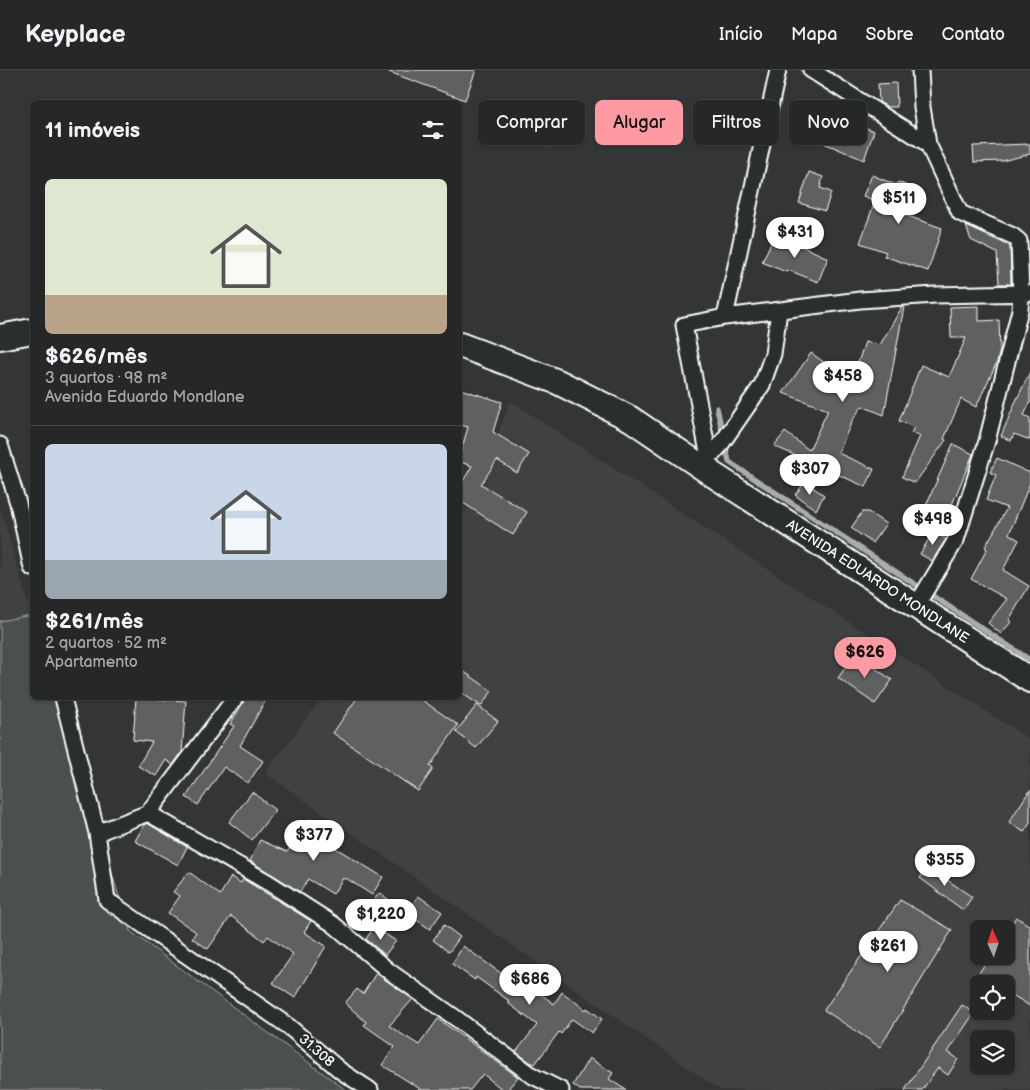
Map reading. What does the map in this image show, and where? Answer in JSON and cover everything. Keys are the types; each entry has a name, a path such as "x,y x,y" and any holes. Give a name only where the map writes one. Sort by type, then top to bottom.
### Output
{"main road":[{"path":"0,337 30,331"},
{"name":"AVENIDA EDUARDO MONDLANE","path":"462,346 558,382 631,419 710,466 916,606 1030,680"}],"street":[{"path":"725,317 778,70"},
{"path":"811,70 928,144"},
{"path":"916,606 956,540 989,431 1020,310 1026,294 1019,240 960,213 928,144 922,107 920,70"},
{"path":"710,466 684,325 725,317 860,300 935,295 1026,294"},
{"path":"710,466 719,447 762,385 773,354 779,310"},
{"path":"0,445 18,504 30,559"},
{"name":"31.308","path":"64,700 97,834 107,900 288,1026 341,1071 370,1090"},
{"path":"97,834 148,813 234,700"},
{"path":"148,813 269,883 333,924 390,972 458,1019 533,1076 561,1090"}],"shaded area":[{"path":"510,401 1030,740 1030,1090 720,1090 265,773 320,700 462,700 462,513 488,479 488,461"},
{"path":"0,506 30,615 0,621"},
{"path":"30,615 30,700 58,700 130,931 346,1090 0,1090 0,621"}],"building":[{"path":"389,70 476,70 465,100 389,72"},
{"path":"896,83 897,107 888,107 879,102 878,84"},
{"path":"867,128 874,131 864,160 829,145 867,145"},
{"path":"1030,144 1030,154 1002,161 974,162 973,146"},
{"path":"548,145 565,145 565,146"},
{"path":"809,172 823,177 820,188 831,192 825,211 799,203"},
{"path":"872,175 896,185 898,182 922,192 913,213 905,215 942,228 928,271 884,256 886,252 860,243 875,201 863,196"},
{"path":"966,226 1010,246 1011,284 999,284 997,253 971,240"},
{"path":"775,234 828,258 818,282 762,262"},
{"path":"979,306 979,321 999,320 1000,350 997,362 976,407 961,399 944,439 946,440 915,483 902,477 920,436 911,433 914,427 899,421 921,365 949,377 966,338 951,338 950,307"},
{"path":"902,307 904,307 884,415 862,406 852,421 838,453 874,469 866,487 774,446 785,432 809,450 828,410 783,393 811,353 839,373 845,364 855,371 865,342 880,345"},
{"path":"1030,372 1030,403 1024,415 1030,418 1030,440 1014,434 1011,441 1001,436"},
{"path":"462,390 502,402 493,432 529,454 517,473 497,460 481,484 527,512 513,535 462,502 462,483 472,466 462,463 462,448 468,427 462,426"},
{"path":"953,444 973,454 951,507 956,509 947,530 920,519"},
{"path":"997,458 1030,473 1030,483 1009,534 1019,540 1003,570 1029,586 1009,620 1011,622 1001,634 988,623 1007,599 971,579 987,549 985,547 1007,508 986,500 996,475 990,472"},
{"path":"805,482 824,495 816,510 795,495"},
{"path":"862,512 868,512 886,524 872,543 851,528"},
{"path":"933,532 946,539 932,561 920,554"},
{"path":"855,654 892,680 875,704 838,678"},
{"path":"462,670 492,691 481,706 462,693"},
{"path":"136,700 186,701 182,752 173,765 166,760 156,776 138,766 152,742 133,740"},
{"path":"244,700 266,700 240,746 263,761 248,783 224,767 198,805 186,797 234,726 230,724"},
{"path":"356,700 422,700 458,725 430,766 433,769 418,791 333,733"},
{"path":"477,705 498,721 476,748 456,732"},
{"path":"1030,790 1030,823 1024,832 1009,822"},
{"path":"252,792 275,810 252,840 229,822"},
{"path":"310,819 335,836 329,844 383,877 372,895 346,878 345,880 343,878 333,894 308,879 300,892 250,861 260,840 287,852"},
{"path":"147,823 187,847 178,865 135,841"},
{"path":"932,862 943,871 940,875 972,897 963,910 920,878"},
{"path":"189,872 220,895 231,877 241,883 243,879 311,921 304,932 326,946 295,998 273,983 293,954 268,936 264,941 231,916 208,949 192,938 196,932 168,913 180,896 173,892"},
{"path":"379,893 398,906 381,929 363,915"},
{"path":"418,896 442,912 430,929 406,913"},
{"path":"900,900 952,930 880,1047 824,1010"},
{"path":"1016,917 1030,926 1030,1006 1015,997 1015,975 982,975 979,973 984,965 1015,965 1014,920"},
{"path":"444,925 460,937 449,952 433,940"},
{"path":"374,927 396,941 385,955 366,939"},
{"path":"463,946 520,987 524,981 554,1004 562,992 602,1019 592,1033 572,1019 561,1034 559,1032 535,1064 530,1062 516,1052 537,1025 508,1003 509,1001 476,977 475,980 452,964"},
{"path":"376,973 413,999 389,1026 419,1045 438,1019 518,1077 507,1090 503,1090 483,1074 470,1090 422,1090 382,1065 395,1047 364,1025 366,1022 345,1003 357,989 363,994"},
{"path":"962,1005 970,1010 970,1019 948,1052 958,1059 948,1075 938,1068 922,1090 905,1090"},
{"path":"589,1058 613,1073 609,1079 626,1090 580,1090 573,1085"}],"waterway":[{"path":"717,408 729,462 1030,660"}]}
